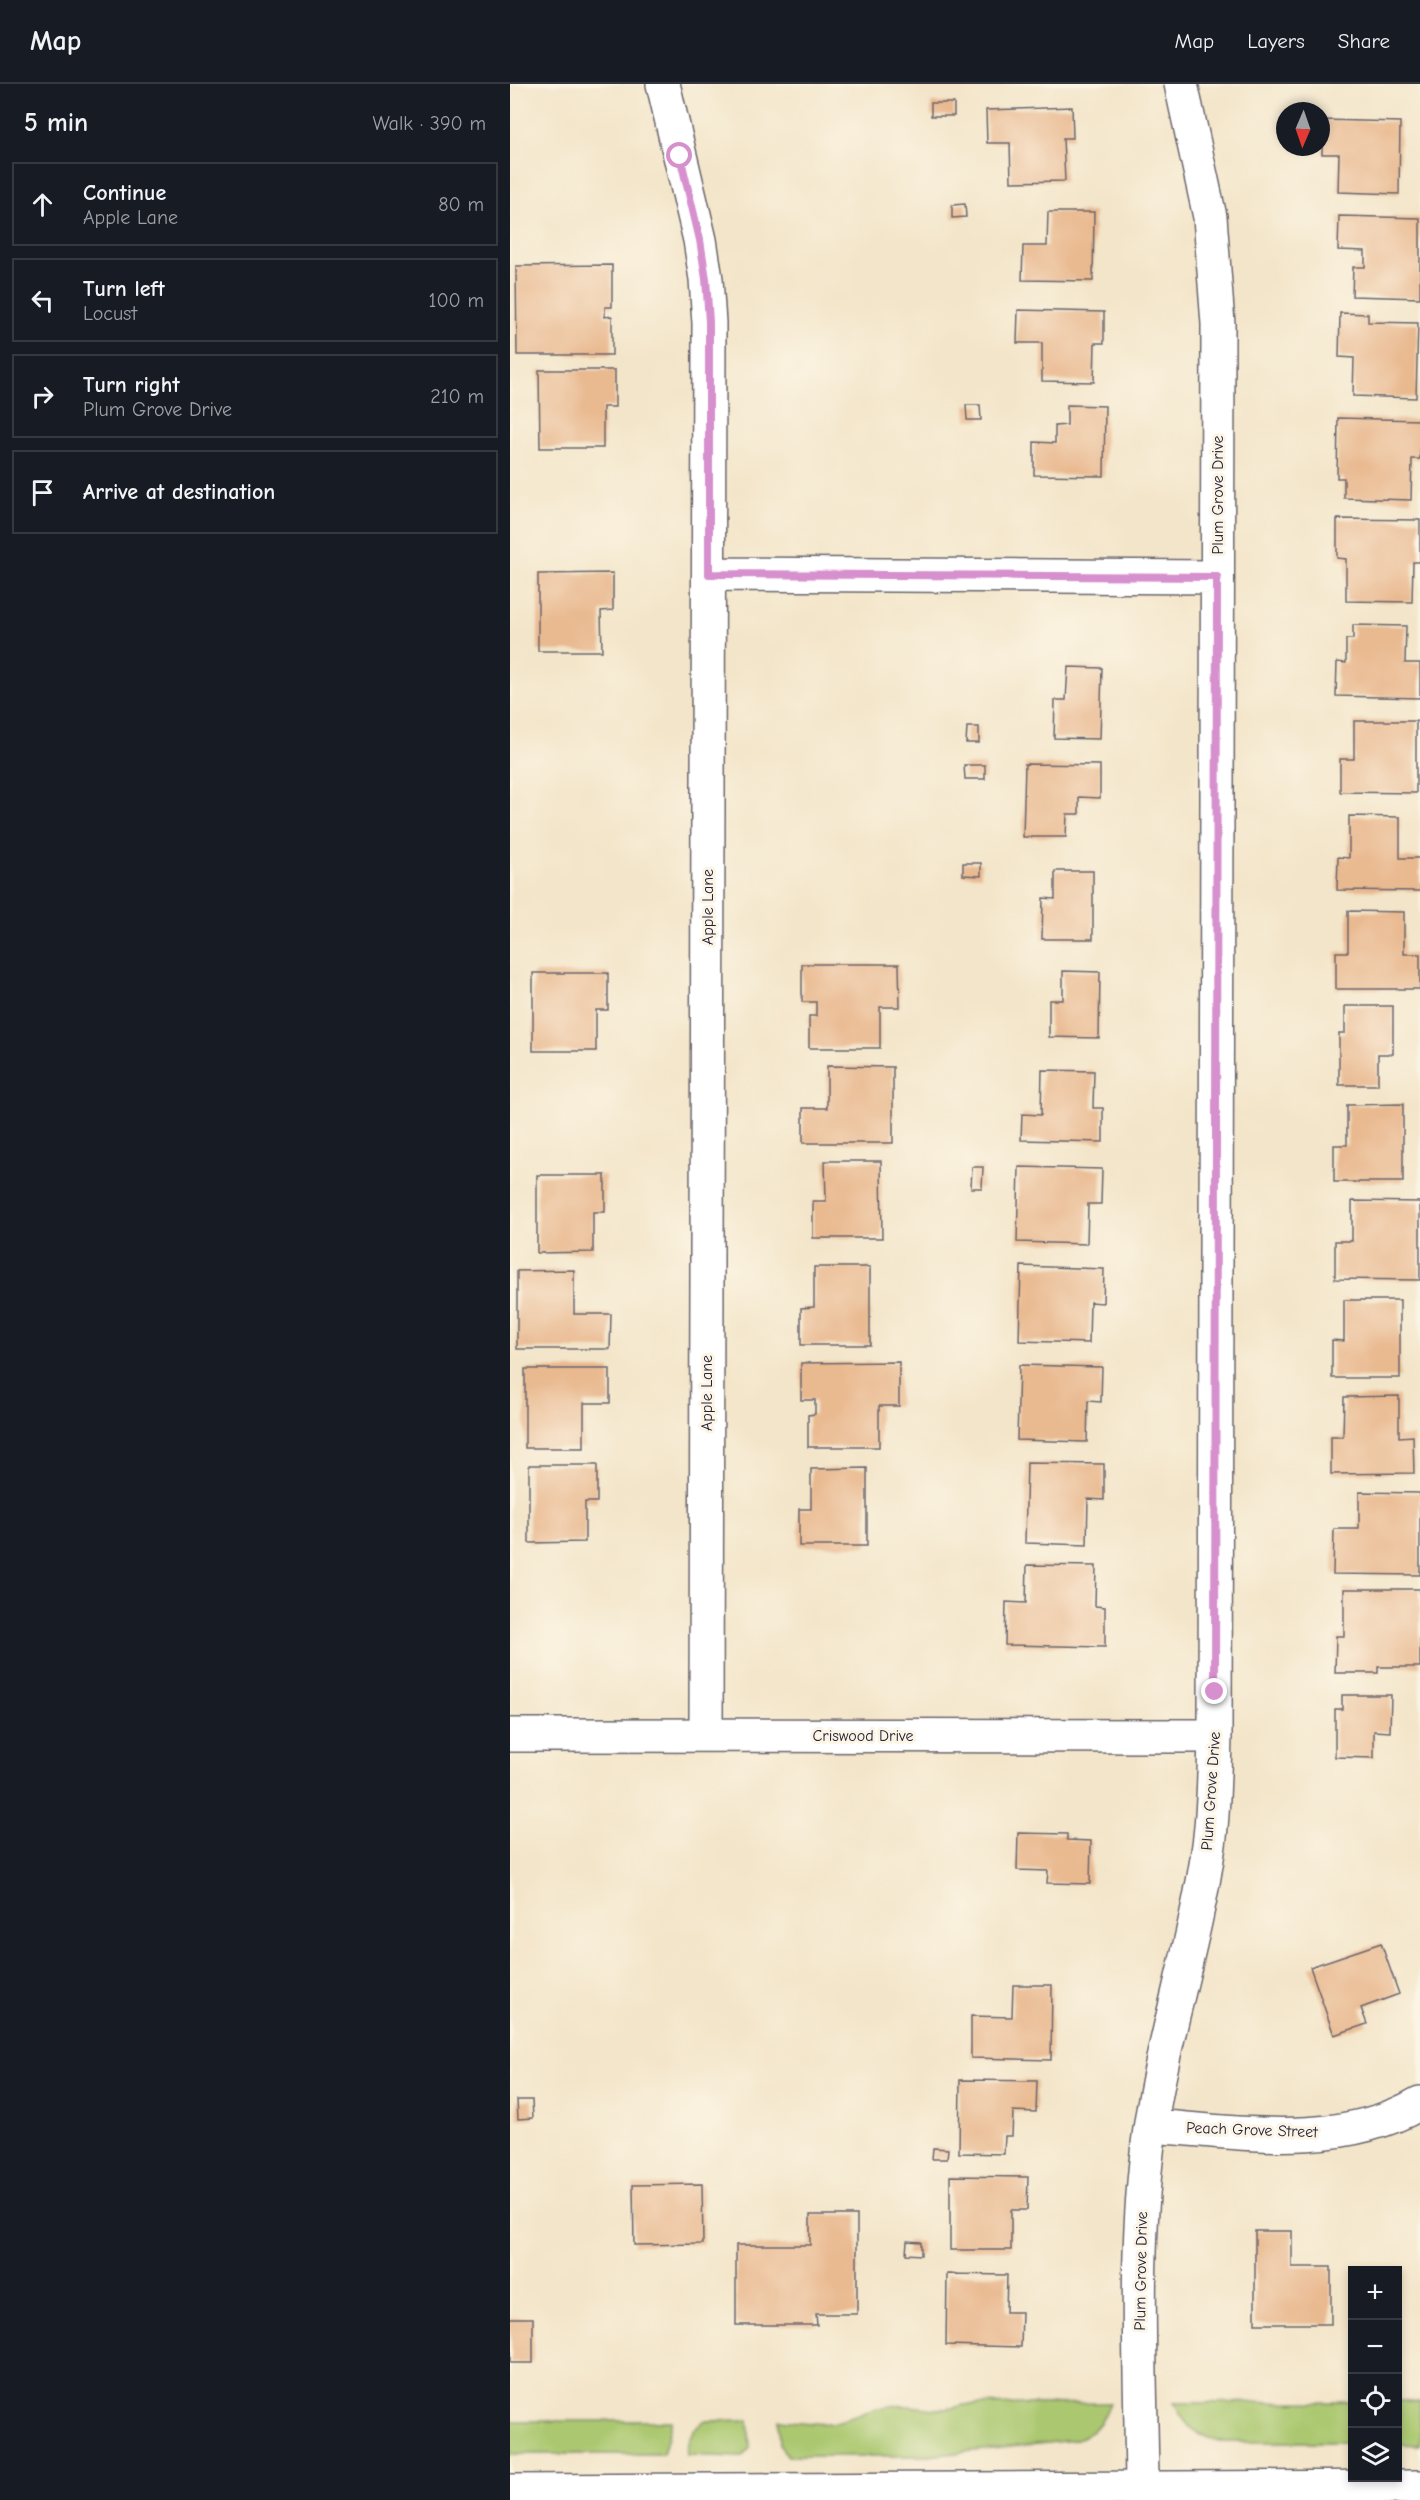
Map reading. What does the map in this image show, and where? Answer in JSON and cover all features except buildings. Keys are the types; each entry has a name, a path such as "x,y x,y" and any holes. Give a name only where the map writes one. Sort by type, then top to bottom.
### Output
{"street":[{"name":"Apple Lane","path":"663,84 700,240 709,322 706,1735"},
{"name":"Plum Grove Drive","path":"1142,2487 1140,2277 1144,2173 1151,2126 1209,1846 1214,1797 1215,1736 1218,324 1210,217 1181,84"},
{"path":"709,574 1217,577"},
{"name":"Criswood Drive","path":"510,1735 1215,1736"},
{"name":"Peach Grove Street","path":"1151,2126 1279,2133 1328,2132 1373,2123 1420,2103"},
{"path":"510,2491 1420,2487"}],"green space":[{"path":"1402,2401 1420,2401 1420,2445 1402,2444"},
{"path":"1348,2402 1348,2442 1225,2442 1215,2440 1200,2434 1188,2425 1174,2403"},
{"path":"1110,2403 1097,2426 1074,2440 928,2456 788,2456 780,2446 779,2420 830,2423 889,2406 944,2409 963,2405"},
{"path":"748,2420 750,2448 742,2457 686,2455 691,2436 704,2421"},
{"path":"510,2421 672,2421 663,2454 510,2454"}],"route":[{"path":"680,156 700,240 709,322 709,574 1217,577 1215,1692"}]}
